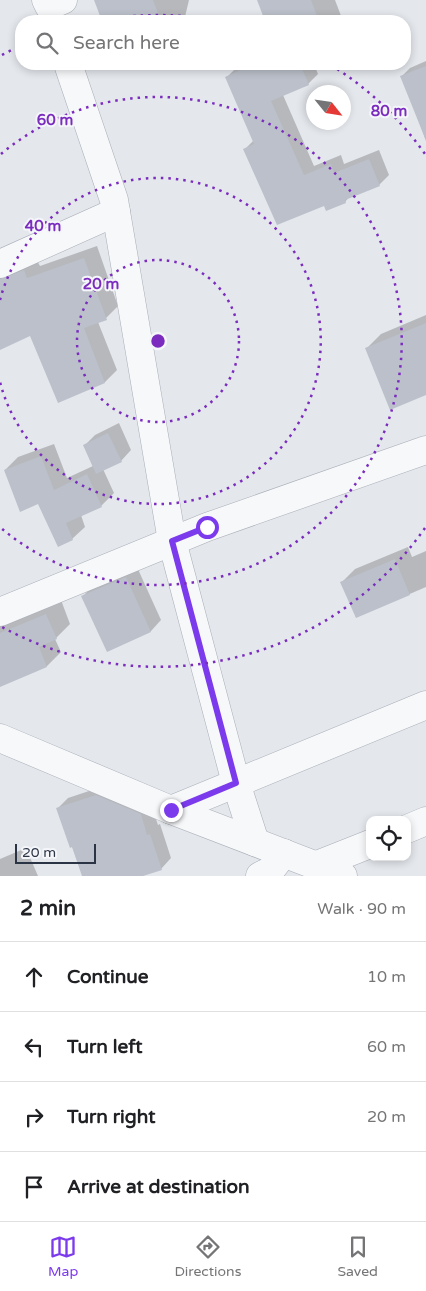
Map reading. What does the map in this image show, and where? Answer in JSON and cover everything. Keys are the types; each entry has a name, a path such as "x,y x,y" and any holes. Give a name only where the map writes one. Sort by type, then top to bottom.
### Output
{"street":[{"path":"70,70 114,200 172,541 236,783 256,842 272,869 317,865 366,846"},
{"path":"0,264 116,212"},
{"path":"0,612 207,527 426,450"},
{"path":"171,810 426,705"},
{"path":"0,738 171,810 256,842"},
{"path":"411,827 426,821"},
{"path":"317,865 343,876"}],"building":[{"path":"94,0 153,0 159,15 100,15"},
{"path":"257,0 311,0 317,15 263,15"},
{"path":"426,66 426,137 425,138 400,76"},
{"path":"241,70 303,70 309,85 271,101 304,175 331,164 334,173 369,159 380,186 345,200 346,203 326,211 324,206 277,225 243,149 254,144 225,77"},
{"path":"84,258 107,320 84,328 105,383 58,403 30,336 0,350 0,279 24,270 27,278"},
{"path":"426,323 426,395 390,410 365,348"},
{"path":"108,433 122,462 96,474 83,445"},
{"path":"41,456 54,490 87,474 102,507 66,523 73,540 58,547 38,504 20,512 4,470"},
{"path":"395,559 410,595 356,618 340,582"},
{"path":"126,577 151,632 107,652 81,596"},
{"path":"46,614 57,639 39,647 47,667 0,687 0,633"},
{"path":"96,795 141,814 147,835 150,834 162,870 143,876 82,876 56,808"}],"route":[{"path":"171,810 236,783 172,541 207,527"}]}
